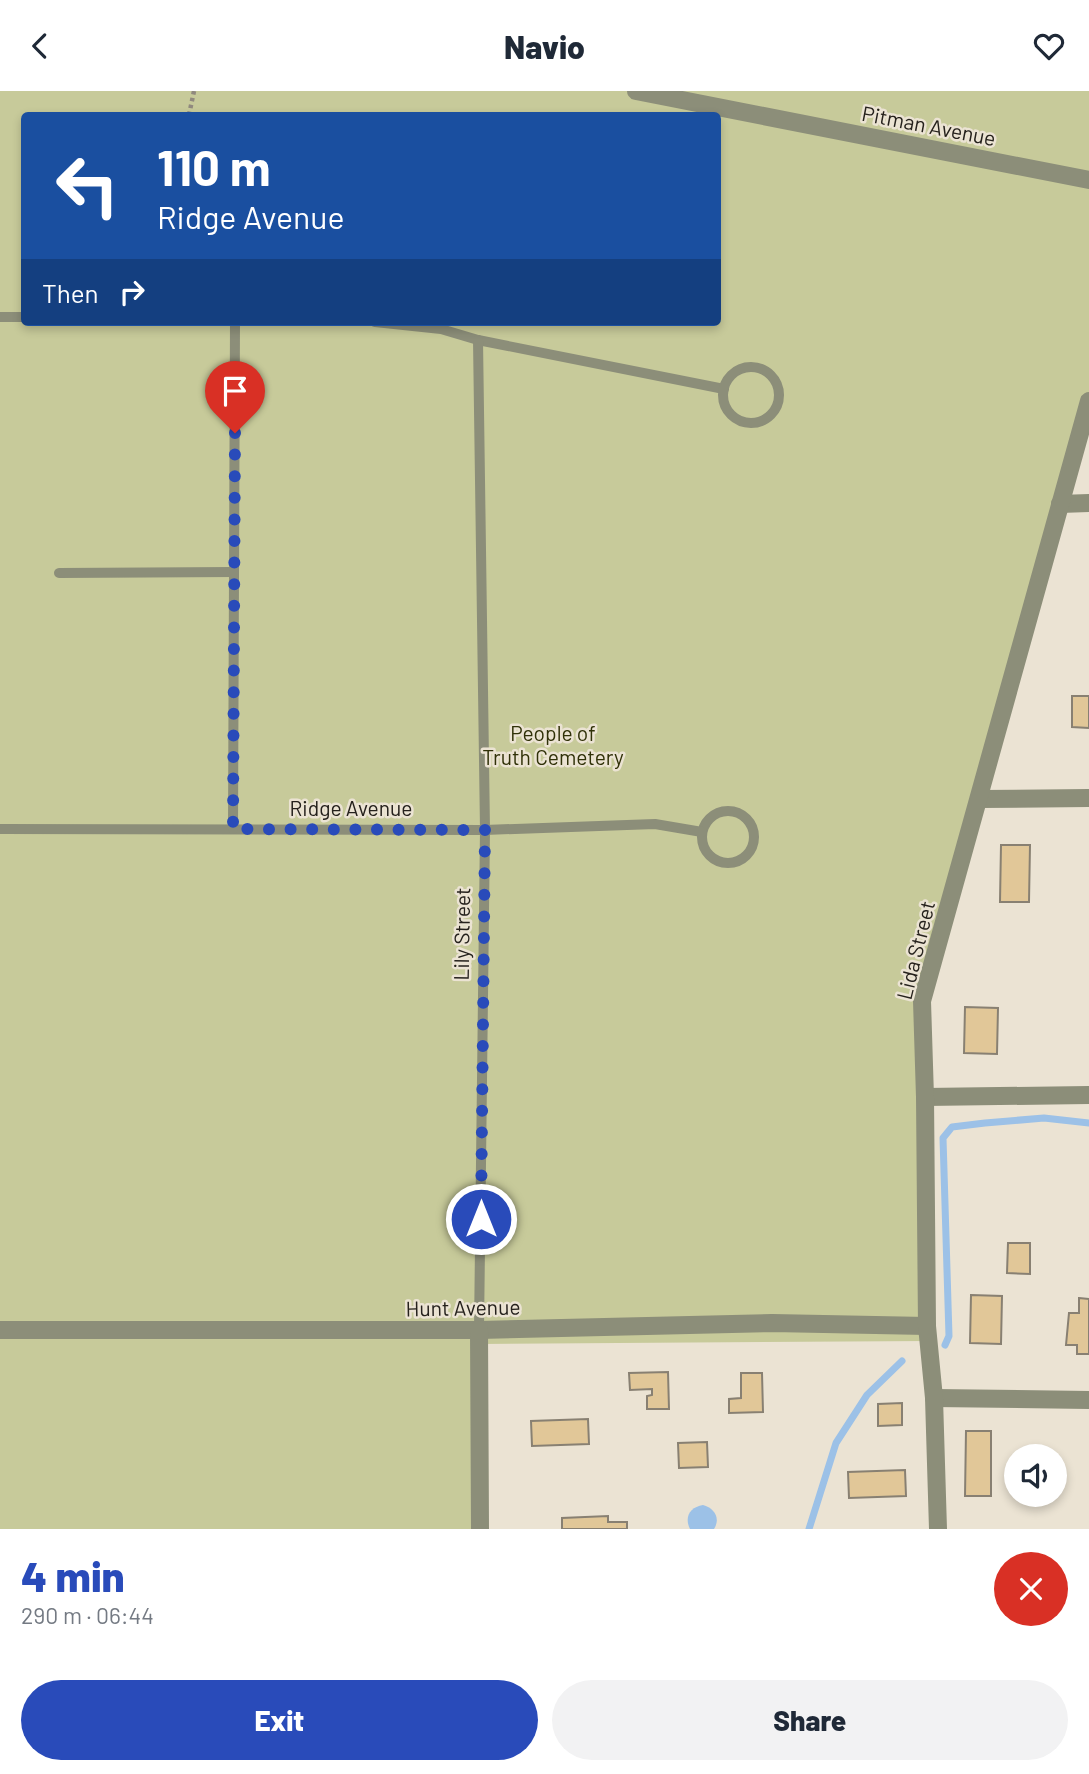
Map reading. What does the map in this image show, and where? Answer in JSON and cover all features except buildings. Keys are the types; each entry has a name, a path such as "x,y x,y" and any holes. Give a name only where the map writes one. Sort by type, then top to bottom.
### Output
{"street":[{"name":"Pitman Avenue","path":"636,91 1089,180"},
{"name":"Lida Street","path":"938,1529 934,1398 926,1326 922,1000 1089,401"},
{"path":"1060,504 1089,503"},
{"path":"979,799 1089,798"},
{"path":"925,1097 1089,1095"},
{"name":"Hunt Avenue","path":"0,1330 480,1330 772,1322 926,1326"},
{"name":"Lily Street","path":"480,1330 480,1529"},
{"path":"934,1398 1089,1400"}],"lane":[{"path":"0,317 21,317"},
{"path":"233,829 235,326"},
{"path":"413,326 441,329 478,340 724,389"},
{"name":"Lily Street","path":"478,340 485,830 480,1330"},
{"path":"759,368 774,378 780,394 779,404 767,419 758,423 739,421 726,408 724,389 728,380 741,369 759,368"},
{"path":"59,573 234,572"},
{"path":"727,810 744,816 754,831 754,840 746,856 723,863 708,855 701,840 702,832 710,817 727,810"},
{"name":"Ridge Avenue","path":"0,829 485,830 654,824 702,832"}],"path":[{"path":"190,112 194,91"}],"green space":[{"name":"People of Truth Cemetery","path":"0,91 1089,91 1089,401 923,980 930,1341 479,1344 480,1529 0,1529"}],"water":[{"path":"703,1505 715,1514 717,1521 714,1529 690,1529 689,1513"}],"waterway":[{"path":"945,1345 949,1336 943,1138 952,1127 985,1123 1044,1118 1089,1123"},
{"path":"809,1529 836,1443 867,1395 902,1361"}],"route":[{"path":"235,433 233,829 485,830 481,1219"}]}
